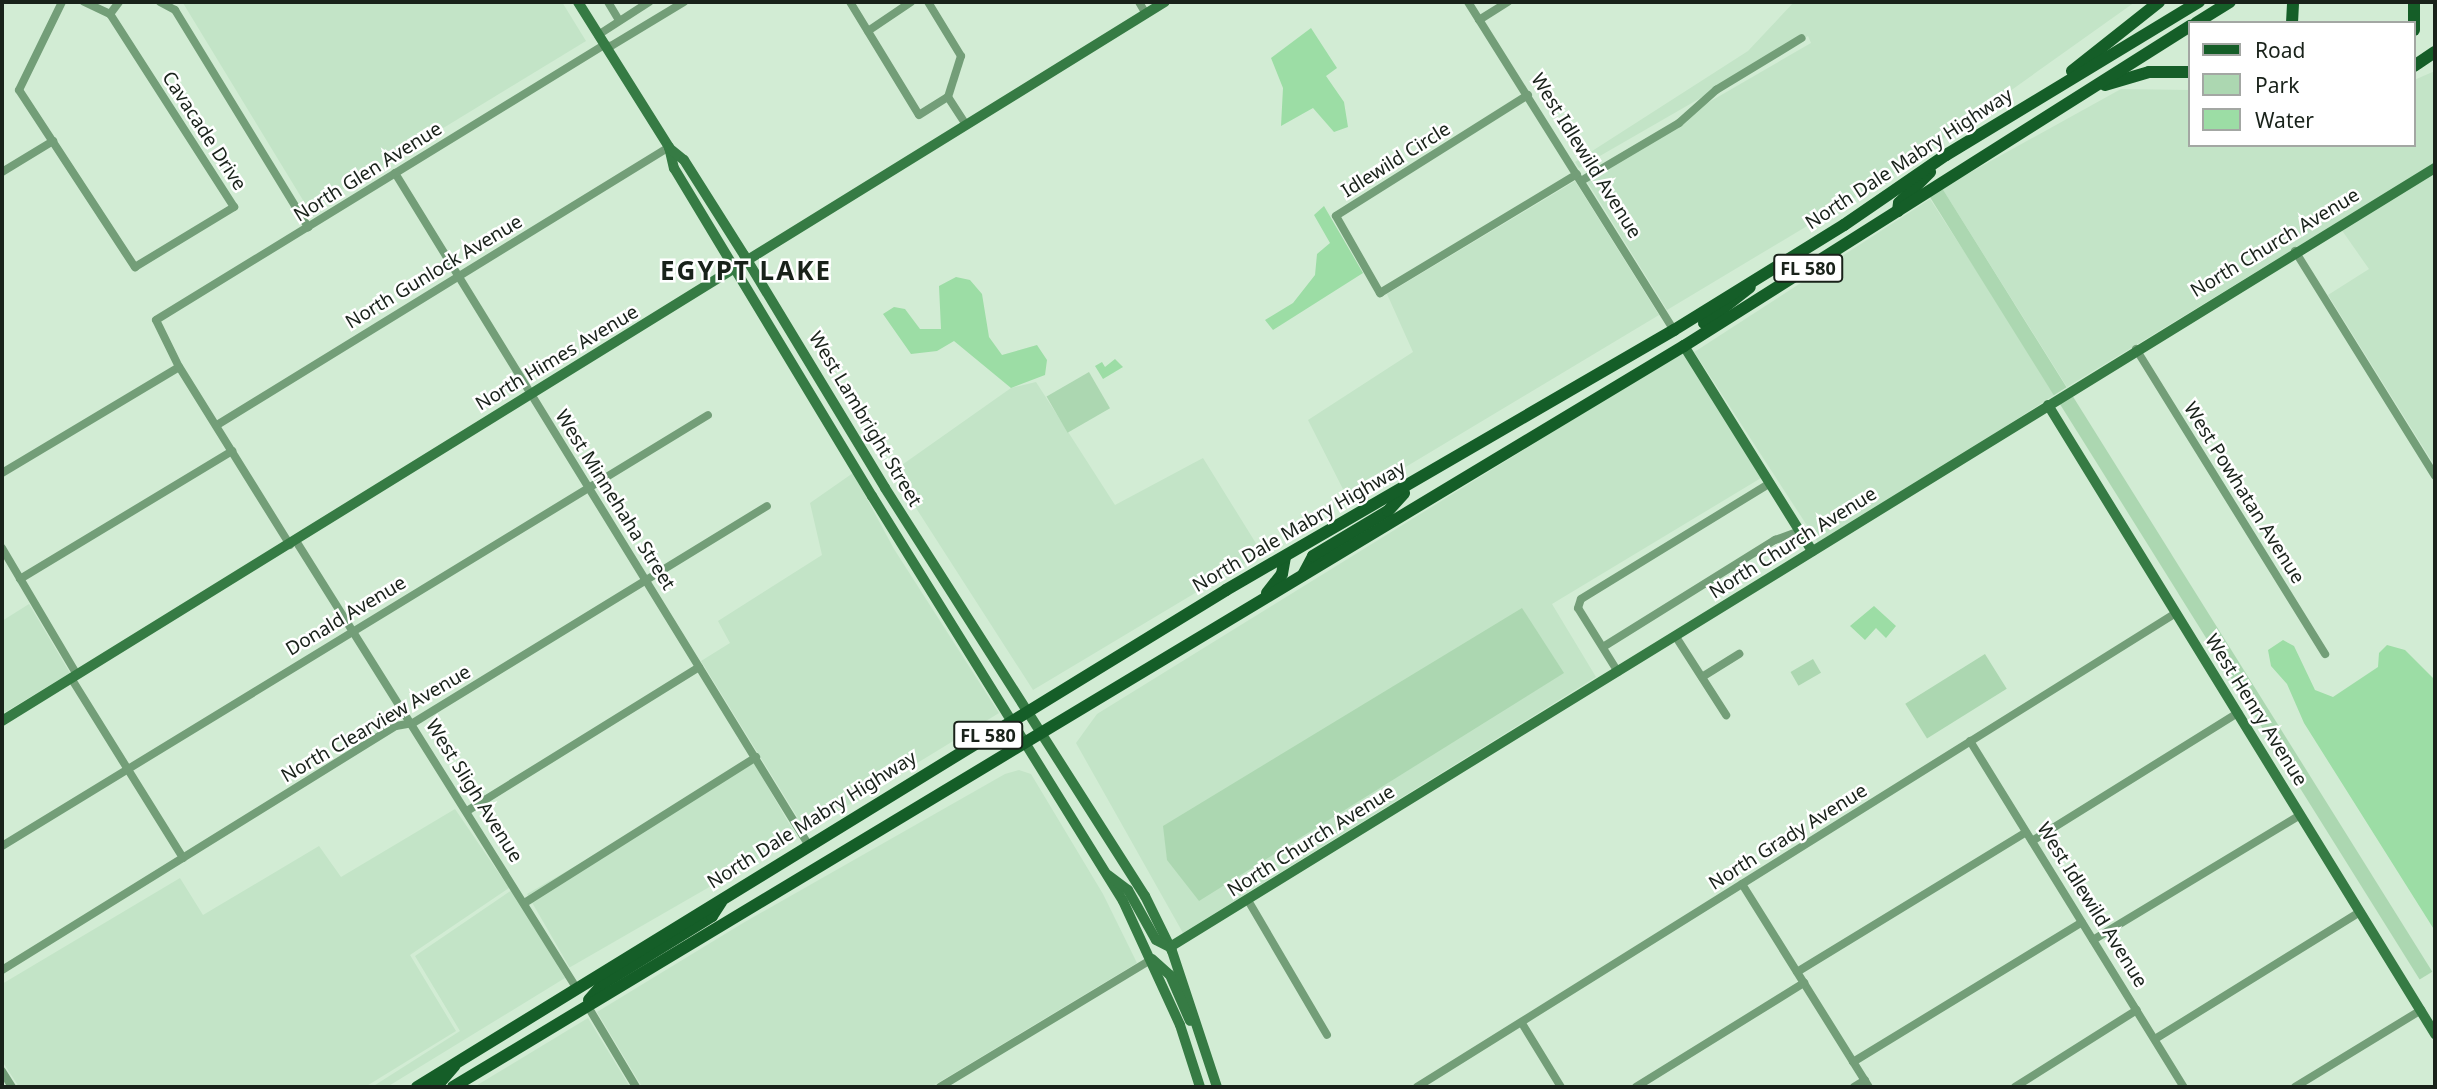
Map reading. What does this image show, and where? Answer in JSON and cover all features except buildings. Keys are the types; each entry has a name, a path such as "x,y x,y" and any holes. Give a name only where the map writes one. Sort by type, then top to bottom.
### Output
{"main road":[{"path":"2030,104 2159,2"},
{"name":"North Dale Mabry Highway","path":"417,1087 1010,722 1285,557 1492,439 1674,330 1844,225 1944,156 2199,2"},
{"path":"2199,21 2230,2"},
{"path":"2292,21 2293,2"},
{"path":"2414,2 2414,21"},
{"name":"North Dale Mabry Highway","path":"454,1087 1684,346 2188,27"},
{"path":"2416,65 2435,52"},
{"path":"2416,66 2435,63"},
{"name":"FL 580","path":"2073,99 2128,76 2188,72"},
{"path":"1898,212 1899,203 1944,156"},
{"path":"1770,292 1789,273 1838,239 1844,225"},
{"path":"1684,346 1690,332 1739,300 1759,276"},
{"path":"1643,370 1668,345 1674,330"},
{"path":"1542,431 1564,396"},
{"path":"1468,475 1492,439"},
{"path":"1303,575 1313,556 1388,512 1411,485"},
{"path":"1255,606 1282,574 1285,557"},
{"path":"587,1005 604,983 712,916 723,898"},
{"path":"454,1087 479,1062 562,1011 577,989"},
{"path":"436,1087 457,1063"}],"street":[{"name":"Cavacade Drive","path":"62,2 19,90 135,267 234,207 110,14"},
{"path":"84,2 110,14 119,2"},
{"path":"160,2 175,10 308,228"},
{"name":"West Lambright Street","path":"578,2 668,147 674,168 1023,744 1108,875"},
{"path":"608,2 619,20"},
{"path":"649,2 619,20 601,40 611,46 684,2"},
{"path":"850,2 919,115 948,97 961,56 928,2"},
{"path":"867,31 911,2"},
{"path":"1139,2 1146,13"},
{"name":"North Himes Avenue","path":"2,721 1165,2"},
{"name":"West Idlewild Avenue","path":"1468,2 1674,330"},
{"path":"1479,20 1508,2"},
{"path":"1579,178 1679,123 1716,90 1802,38"},
{"name":"North Glen Avenue","path":"156,330 158,318 308,228 601,40"},
{"name":"Idlewild Circle","path":"1528,95 1336,216 1380,293 1579,178"},
{"path":"948,97 966,125"},
{"path":"2,172 53,141"},
{"name":"West Lambright Street","path":"668,147 684,160 1027,712 1098,819 1170,947 1203,1041"},
{"name":"North Gunlock Avenue","path":"217,425 668,147"},
{"name":"North Church Avenue","path":"1170,947 1249,902 2136,349 2435,168"},
{"name":"West Minnehaha Street","path":"395,173 808,844"},
{"path":"2295,251 2435,476"},
{"name":"West Sligh Avenue","path":"156,330 232,451 413,723 526,902 577,989"},
{"path":"1684,346 1812,551"},
{"name":"West Powhatan Avenue","path":"2136,349 2325,654"},
{"path":"2,473 179,367"},
{"name":"West Henry Avenue","path":"2048,405 2435,1034"},
{"name":"Donald Avenue","path":"2,846 708,415"},
{"path":"20,579 232,451"},
{"path":"1618,671 1578,605 1770,483"},
{"name":"North Clearview Avenue","path":"2,970 396,726 413,723 767,506"},
{"path":"1603,647 1775,540 1800,531"},
{"path":"2,548 74,677 183,859"},
{"name":"North Grady Avenue","path":"1417,1087 1522,1025 2176,613"},
{"path":"1676,637 1726,715"},
{"path":"1702,677 1739,654"},
{"path":"467,811 699,667"},
{"path":"2032,841 2238,713"},
{"name":"West Idlewild Avenue","path":"1970,741 2184,1087"},
{"path":"526,902 756,757"},
{"path":"2093,940 2300,815"},
{"path":"1797,972 2026,832"},
{"path":"1108,875 1128,890 1156,940 1170,947"},
{"path":"1108,875 1152,959 1200,1087"},
{"path":"1742,884 1867,1084 1854,1087"},
{"path":"1249,902 1327,1035"},
{"path":"2155,1039 2360,912"},
{"path":"1853,1062 2082,922"},
{"path":"1152,959 1170,975 1203,1041 1217,1087"},
{"path":"940,1087 1152,959"},
{"path":"1636,1087 1804,983"},
{"path":"587,1005 636,1087"},
{"path":"2015,1087 2137,1010"},
{"path":"2295,1087 2421,1010"},
{"path":"1522,1025 1561,1087"},
{"path":"2,1071 11,1087"}],"shaded area":[{"path":"562,2 586,41 309,210 183,3"},
{"path":"1794,2 2135,2 1892,175 1667,310 1583,175 1811,43 1808,36 1579,168 1575,162 1748,51"},
{"path":"2435,71 2435,163 2067,387 1942,188 2121,89 2188,90 2188,147 2416,147 2416,79"},
{"path":"2435,173 2433,463 2328,295 2369,269 2341,229"},
{"path":"1575,181 1659,315 1349,501 1308,420 1413,352 1387,294"},
{"path":"1930,199 2056,394 1821,547 1694,352"},
{"path":"1682,352 1761,478 1552,604 1596,677 1183,933 1076,743 1097,714"},
{"path":"1036,382 1115,505 1203,458 1262,553 1033,690 898,480 899,467 1011,388"},
{"path":"853,473 894,549 999,713 806,831 701,661 730,643 718,621 822,555 810,503"},
{"path":"29,604 70,673 2,714 2,621"},
{"path":"754,763 797,837 570,968 527,894"},
{"path":"1019,770 1031,774 1103,894 1137,963 931,1087 642,1087 597,1012 743,923 1005,774"},
{"path":"455,809 509,888 410,955 456,1031 365,1087 19,1087 2,1061 2,984 180,878 203,915 319,846 341,877"},
{"path":"512,890 565,978 387,1087 372,1087 460,1031 415,956"},
{"path":"588,1018 630,1087 474,1087"}],"green space":[{"path":"1942,188 2067,387 2054,395 1929,196"},
{"path":"1089,372 1110,408 1068,433 1047,396"},
{"path":"2072,395 2432,972 2420,980 2059,403"},
{"path":"1522,608 1564,673 1199,901 1167,860 1163,826"},
{"path":"1985,654 2007,689 1927,739 1905,704"},
{"path":"1813,659 1821,673 1798,686 1790,672"}],"water":[{"path":"1311,28 1337,68 1326,76 1344,102 1348,127 1334,132 1313,108 1281,126 1283,88 1271,58"},
{"path":"1324,206 1363,273 1273,330 1265,320 1293,303 1315,275 1317,254 1330,243 1314,215"},
{"path":"956,277 970,280 982,294 989,337 1002,355 1037,345 1047,360 1045,375 1011,388 954,341 937,351 911,354 883,314 894,307 905,309 920,329 941,329 939,286"},
{"path":"1115,359 1123,367 1103,379 1095,366 1102,362 1105,367"},
{"path":"1874,606 1896,626 1886,638 1876,628 1865,640 1850,626"},
{"path":"2283,640 2294,646 2315,690 2333,697 2378,667 2379,653 2387,645 2405,650 2435,680 2435,931 2304,723 2287,684 2271,666 2268,650"}],"district":[{"name":"EGYPT LAKE","path":"746,271"}]}
